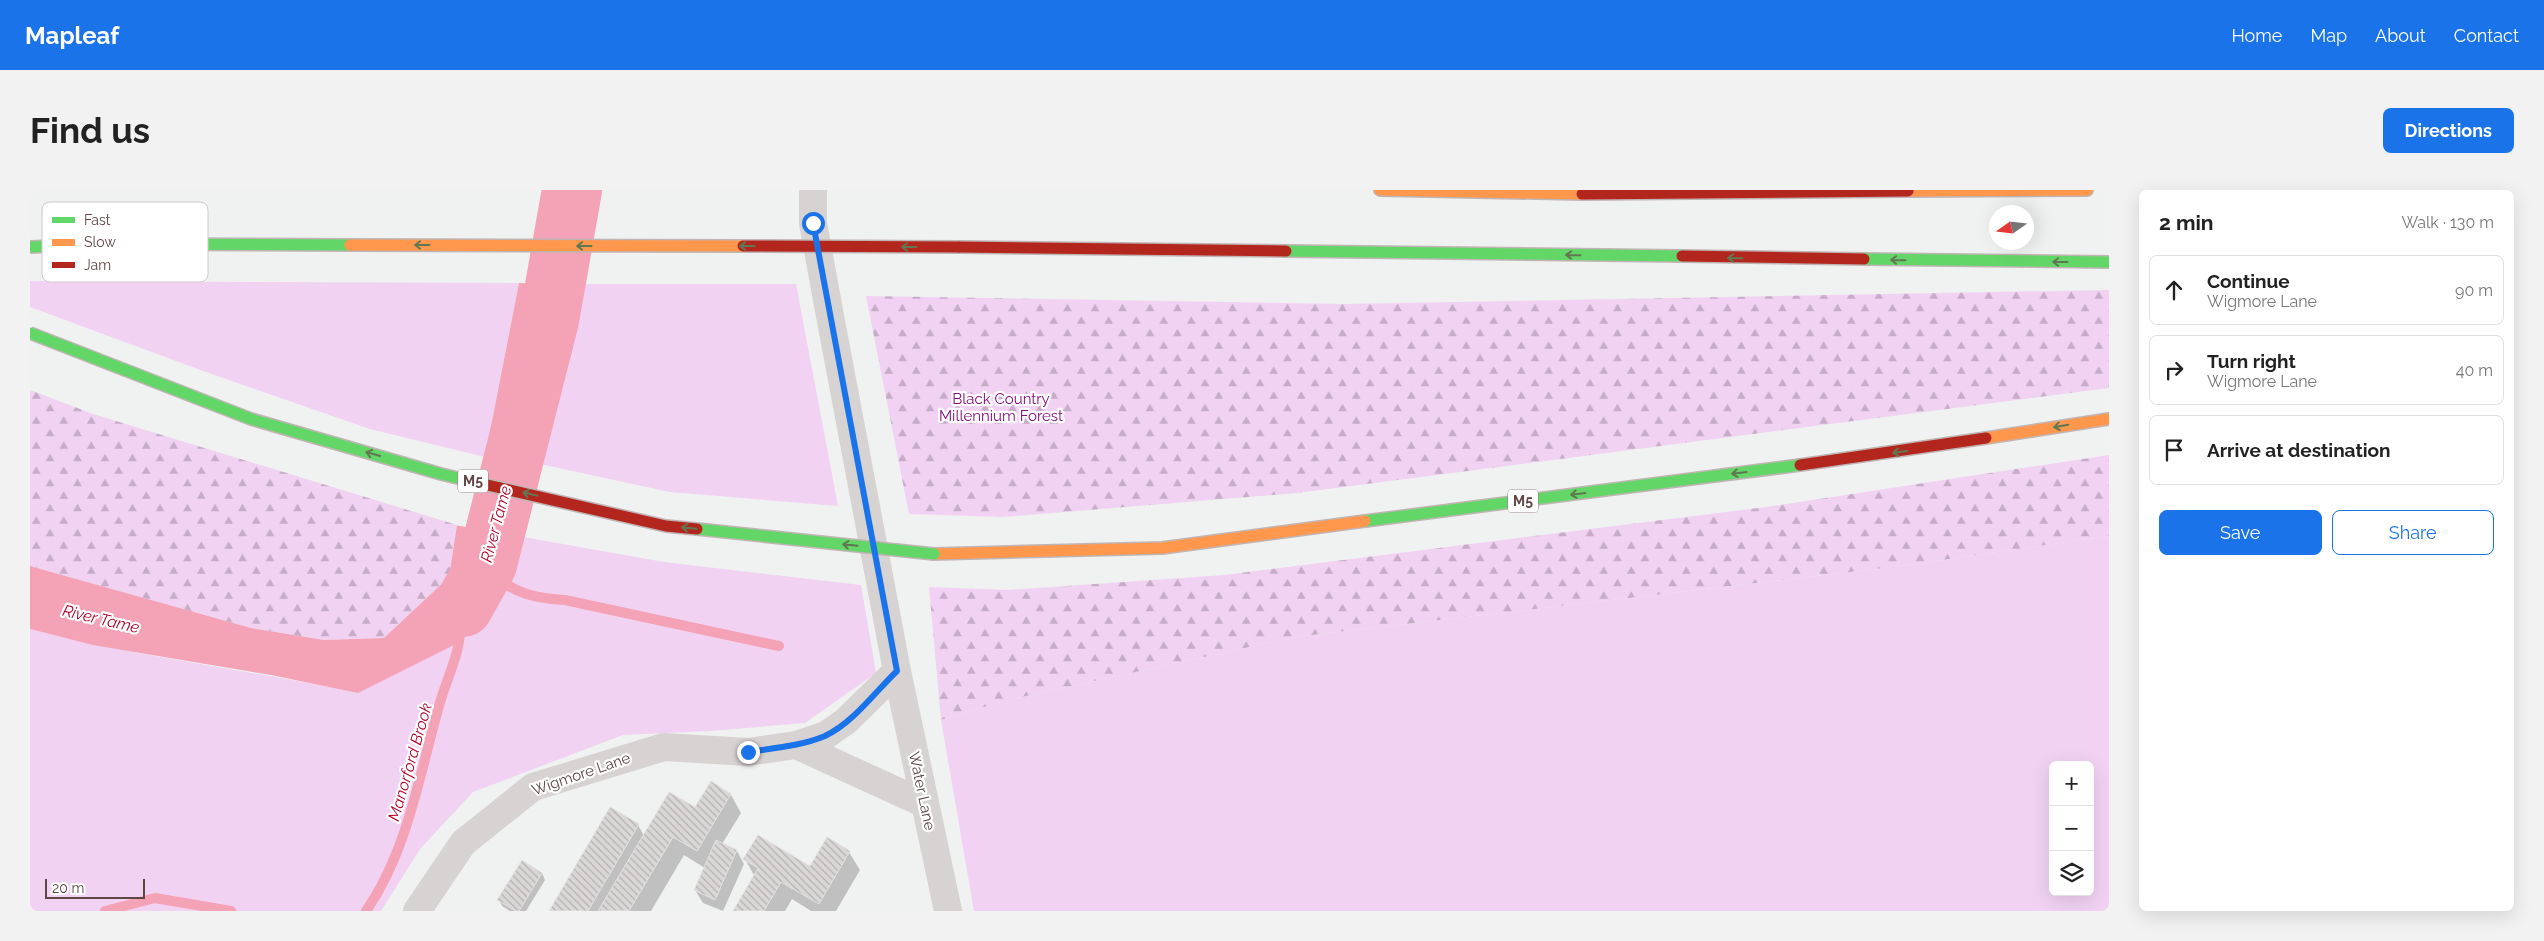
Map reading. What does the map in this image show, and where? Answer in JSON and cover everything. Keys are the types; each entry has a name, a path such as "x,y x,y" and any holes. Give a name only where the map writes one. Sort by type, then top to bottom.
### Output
{"highway":[{"path":"1380,190 1579,194 2087,190"},
{"path":"208,244 958,247 2109,262"},
{"name":"M5","path":"30,333 251,419 441,474 666,526 934,554 1162,548 1919,449 2109,419"}],"street":[{"path":"813,190 813,223 897,671"},
{"name":"Wigmore Lane","path":"418,911 462,843 533,787 664,747 748,752 796,745 826,735 846,721 897,671"},
{"name":"Water Lane","path":"897,671 948,911"},
{"path":"796,745 924,804"}],"green space":[{"path":"30,281 519,283 485,457 370,429 206,372 30,307"},
{"path":"576,284 796,284 838,506 670,492 535,463"},
{"name":"Black Country Millennium Forest","path":"2109,290 2109,388 1297,493 1003,517 909,514 866,296 1344,304"},
{"path":"30,390 93,414 457,525 449,577 384,638 324,640 251,628 30,566"},
{"path":"2109,455 2109,536 1893,567 1295,637 1004,701 941,720 929,587 1008,590 1224,575 1766,507"},
{"path":"507,534 664,562 861,585 876,673 805,723 710,731 623,735 473,792 420,849 381,911 30,911 30,629 111,648 358,693 501,582"},
{"path":"2109,536 2109,911 974,911 941,720 1004,701 1295,637 1893,567"}],"water":[{"path":"519,283 576,284 535,463 485,457"},
{"path":"457,525 507,534 501,582 460,642 358,693 271,675 93,645 30,629 30,566 251,628 324,640 384,638 449,577"}],"pier":[{"path":"519,280 576,282 578,284 516,283"},
{"path":"457,523 508,532 510,535 455,525"}],"building":[{"path":"711,781 731,794 697,851 673,837 629,911 598,911 669,792 695,807"},
{"path":"610,807 639,824 588,911 549,911"},
{"path":"758,835 810,866 827,837 850,851 819,904 781,882 764,911 733,911 758,868 743,859"},
{"path":"716,840 737,850 715,900 694,890"},
{"path":"522,860 542,873 519,911 516,911 497,900"}],"waterway":[{"name":"River Tame","path":"463,607 487,564 549,320 572,190"},
{"path":"494,572 508,586 535,597 565,600 779,646"},
{"name":"Manorford Brook","path":"366,911 381,887 403,835 441,699 456,656 460,629"},
{"name":"Manorford Brook","path":"105,911 155,898 231,911"}],"traffic: fast":[{"path":"208,244 350,245"},
{"path":"30,247 42,247"},
{"path":"1286,251 1682,256"},
{"path":"1864,259 2109,262"},
{"path":"30,333 251,419 441,474 483,484"},
{"path":"1365,521 1800,465"},
{"path":"697,529 934,554"}],"traffic: slow":[{"path":"1380,190 1582,194"},
{"path":"1908,191 2087,190"},
{"path":"350,245 743,246"},
{"path":"1986,438 2109,419"},
{"path":"934,554 1162,548 1365,521"}],"traffic: jam":[{"path":"1582,194 1908,191"},
{"path":"743,246 958,247"},
{"path":"958,247 1286,251"},
{"path":"1682,256 1864,259"},
{"path":"1800,465 1986,438"},
{"path":"483,484 666,526 697,529"}],"route":[{"path":"748,752 796,745 826,735 846,721 897,671 813,223"}]}
